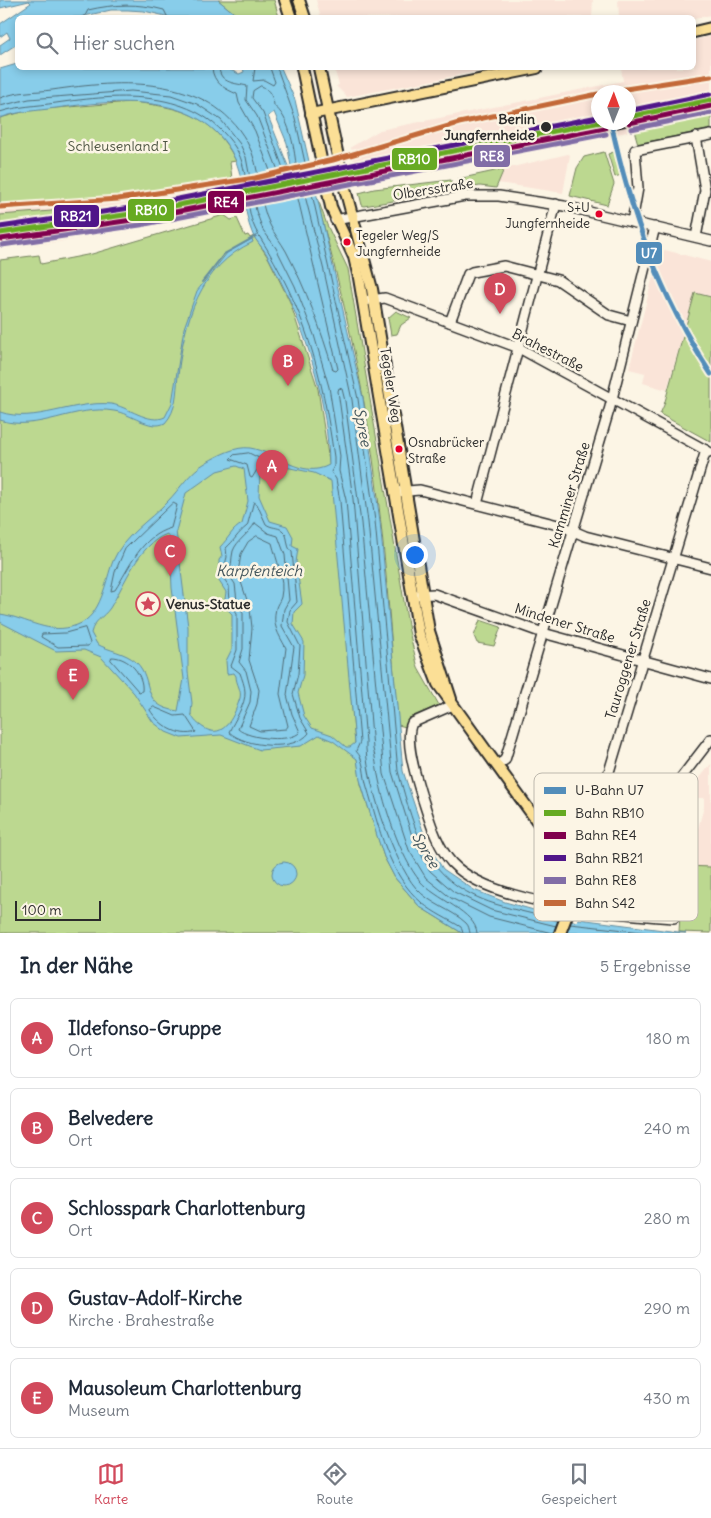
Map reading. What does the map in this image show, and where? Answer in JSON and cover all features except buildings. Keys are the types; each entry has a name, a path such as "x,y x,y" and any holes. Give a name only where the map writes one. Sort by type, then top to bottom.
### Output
{"main road":[{"path":"286,0 290,15"},
{"path":"299,0 304,15"},
{"path":"696,32 711,28"},
{"name":"Tegeler Weg","path":"302,70 335,220 356,264 368,300"},
{"name":"Tegeler Weg","path":"319,70 352,216 368,300 418,594 419,634 428,662 438,684 534,817"},
{"path":"311,114 527,70"},
{"path":"560,933 565,921"}],"street":[{"path":"632,222 638,188 635,150 711,134"},
{"path":"696,137 705,190 696,237"},
{"name":"Olbersstraße","path":"335,220 465,196 499,196 556,204 711,241"},
{"path":"477,504 556,204"},
{"name":"Kamminer Straße","path":"497,765 505,760 543,633 611,398 655,228"},
{"path":"450,322 470,273 504,266 563,282 609,315 631,321"},
{"name":"Brahestraße","path":"368,300 385,298 519,348 708,452"},
{"name":"Tauroggener Straße","path":"607,773 673,558 708,452"},
{"path":"401,491 420,490 477,504 711,568"},
{"name":"Mindener Straße","path":"418,594 434,594 543,633 711,679"},
{"path":"453,705 412,723 410,730 413,769 440,845 453,864 484,883 511,893 534,898"},
{"path":"684,773 711,739"}],"shaded area":[{"path":"316,0 593,0 592,15 320,15"},
{"path":"618,0 711,0 711,15 696,19 696,15 619,15"},
{"path":"711,36 711,115 359,186 351,147 380,130 591,87 591,130 636,130 636,85 603,85 623,81 621,70 696,70 696,40"},
{"path":"335,70 486,70 347,97 336,86 339,85"},
{"path":"570,155 563,193 498,183 504,169"},
{"path":"230,179 235,210 58,242 0,249 0,206 135,196"},
{"path":"665,250 711,262 711,297 695,293 667,390 643,383 645,373 629,369 659,253"},
{"path":"711,764 711,867 698,867 698,828 704,807 704,798 698,798 698,780"}],"green space":[{"path":"218,0 274,0 278,15 237,15"},
{"name":"Schleusenland I","path":"131,102 179,110 205,123 227,145 236,161 230,162 232,179 135,196 0,206 0,118 30,110"},
{"path":"711,115 711,129 638,144 634,130"},
{"path":"619,150 627,173 615,177 608,154"},
{"path":"604,152 614,184 607,205 570,196 577,168 584,157"},
{"path":"504,169 496,188 480,186 462,189 458,179"},
{"path":"451,180 451,191 364,206 362,205 359,193 374,189"},
{"path":"317,201 348,269 409,631 418,668 439,705 409,718 406,727 398,725 385,561 370,438 348,323"},
{"path":"90,208 92,213 0,226 0,215"},
{"path":"224,215 231,220 237,218 245,236 248,235 250,238 254,236 269,259 290,302 318,389 335,501 355,744 361,784 384,857 395,878 420,907 462,933 0,933 0,260 39,255 41,264 92,254"},
{"path":"695,293 711,297 711,442 660,414"},
{"path":"396,311 411,318 401,325 397,334 391,335 388,318"},
{"path":"480,620 501,627 494,646 477,643 474,636"},
{"path":"698,866 711,867 711,933 679,932 680,921 698,921"}],"water":[{"path":"0,0 218,0 237,15 161,15 144,11 111,10 89,15 15,15 15,45 0,55 0,45 10,38 7,32 0,37 0,24 31,3 29,1 0,8"},
{"path":"15,65 15,70 230,70 239,74 244,72 244,70 282,70 295,100 363,398 380,521 403,771 427,843 443,869 474,890 505,902 534,910 534,921 594,921 686,933 462,933 420,907 395,878 384,857 377,836 360,780 357,759 333,741 319,735 301,746 260,750 221,735 181,738 166,732 153,722 134,693 101,657 84,650 56,651 0,622 0,614 38,625 57,628 67,628 85,620 97,606 105,588 113,561 124,543 167,502 185,480 201,466 222,454 239,448 250,448 260,450 299,467 319,469 329,465 325,421 310,353 285,290 274,267 253,235 249,225 236,161 231,151 216,132 197,118 175,109 152,104 128,102 79,105 20,113 0,118 0,69","holes":["274,112 287,143 291,166 288,166 268,116","271,464 314,473 331,481 355,743 350,747 346,747 332,735 312,728 304,716 298,693 303,675 304,642 293,624 294,612 302,604 296,562 298,549 292,546 293,537 287,526 270,521 259,496 260,472","236,466 244,469 248,501 242,524 233,531 220,547 222,556 219,560 217,578 226,592 224,606 232,614 232,649 226,661 227,674 234,673 236,676 240,698 228,724 218,731 211,731 198,724 191,714 192,703 188,672 188,627 176,531 186,493 217,471","167,534 170,541 172,588 184,679 178,711 158,704 153,698 142,669 136,662 127,656 97,644 91,633 96,622 110,608 140,556 157,539"]},
{"path":"252,239 253,242 219,266 207,281 198,298 190,316 185,335 174,407 165,423 153,425 120,412 100,410 85,411 28,423 0,420 0,412 13,415 41,414 97,404 117,405 152,419 165,417 172,403 184,328 197,291 227,253"},
{"path":"284,862 289,863 295,869 295,879 289,885 284,886 279,885 273,879 272,874 273,869 279,863"}],"pier":[{"path":"312,162 318,193 242,208 237,177"}],"waterway":[{"path":"202,282 224,254 256,236"}],"railway":[{"path":"0,241 141,222 711,109"}],"metro line":[{"name":"U7","path":"613,130 627,189 649,253 677,315 711,374"}],"rail line":[{"name":"S42","path":"636,87 711,76"},
{"name":"RB21","path":"636,109 710,94"},
{"name":"S42","path":"0,207 118,199 255,178 333,160 459,123 591,95"},
{"name":"RB10","path":"636,115 711,100"},
{"name":"RE4","path":"636,122 711,106"},
{"name":"RE8","path":"636,128 711,113"},
{"name":"RB21","path":"0,227 137,207 591,118"},
{"name":"RB10","path":"0,233 138,213 591,124"},
{"name":"RE4","path":"1,239 139,219 595,130"},
{"name":"RE8","path":"2,245 140,225 606,134"}],"place":[{"name":"Berlin Jungfernheide","path":"546,127"},
{"name":"S+U Jungfernheide","path":"599,214"},
{"name":"Tegeler Weg/S Jungfernheide","path":"347,242"},
{"name":"Gustav-Adolf-Kirche","path":"500,314"},
{"name":"Belvedere","path":"288,386"},
{"name":"Osnabrücker Straße","path":"399,449"},
{"name":"Ildefonso-Gruppe","path":"272,491"},
{"name":"Schlosspark Charlottenburg","path":"170,576"},
{"name":"Venus-Statue","path":"148,604"},
{"name":"Mausoleum Charlottenburg","path":"73,700"}],"water label":[{"name":"Spree","path":"363,427"},
{"name":"Karpfenteich","path":"259,570"},
{"name":"Spree","path":"426,850"}]}
